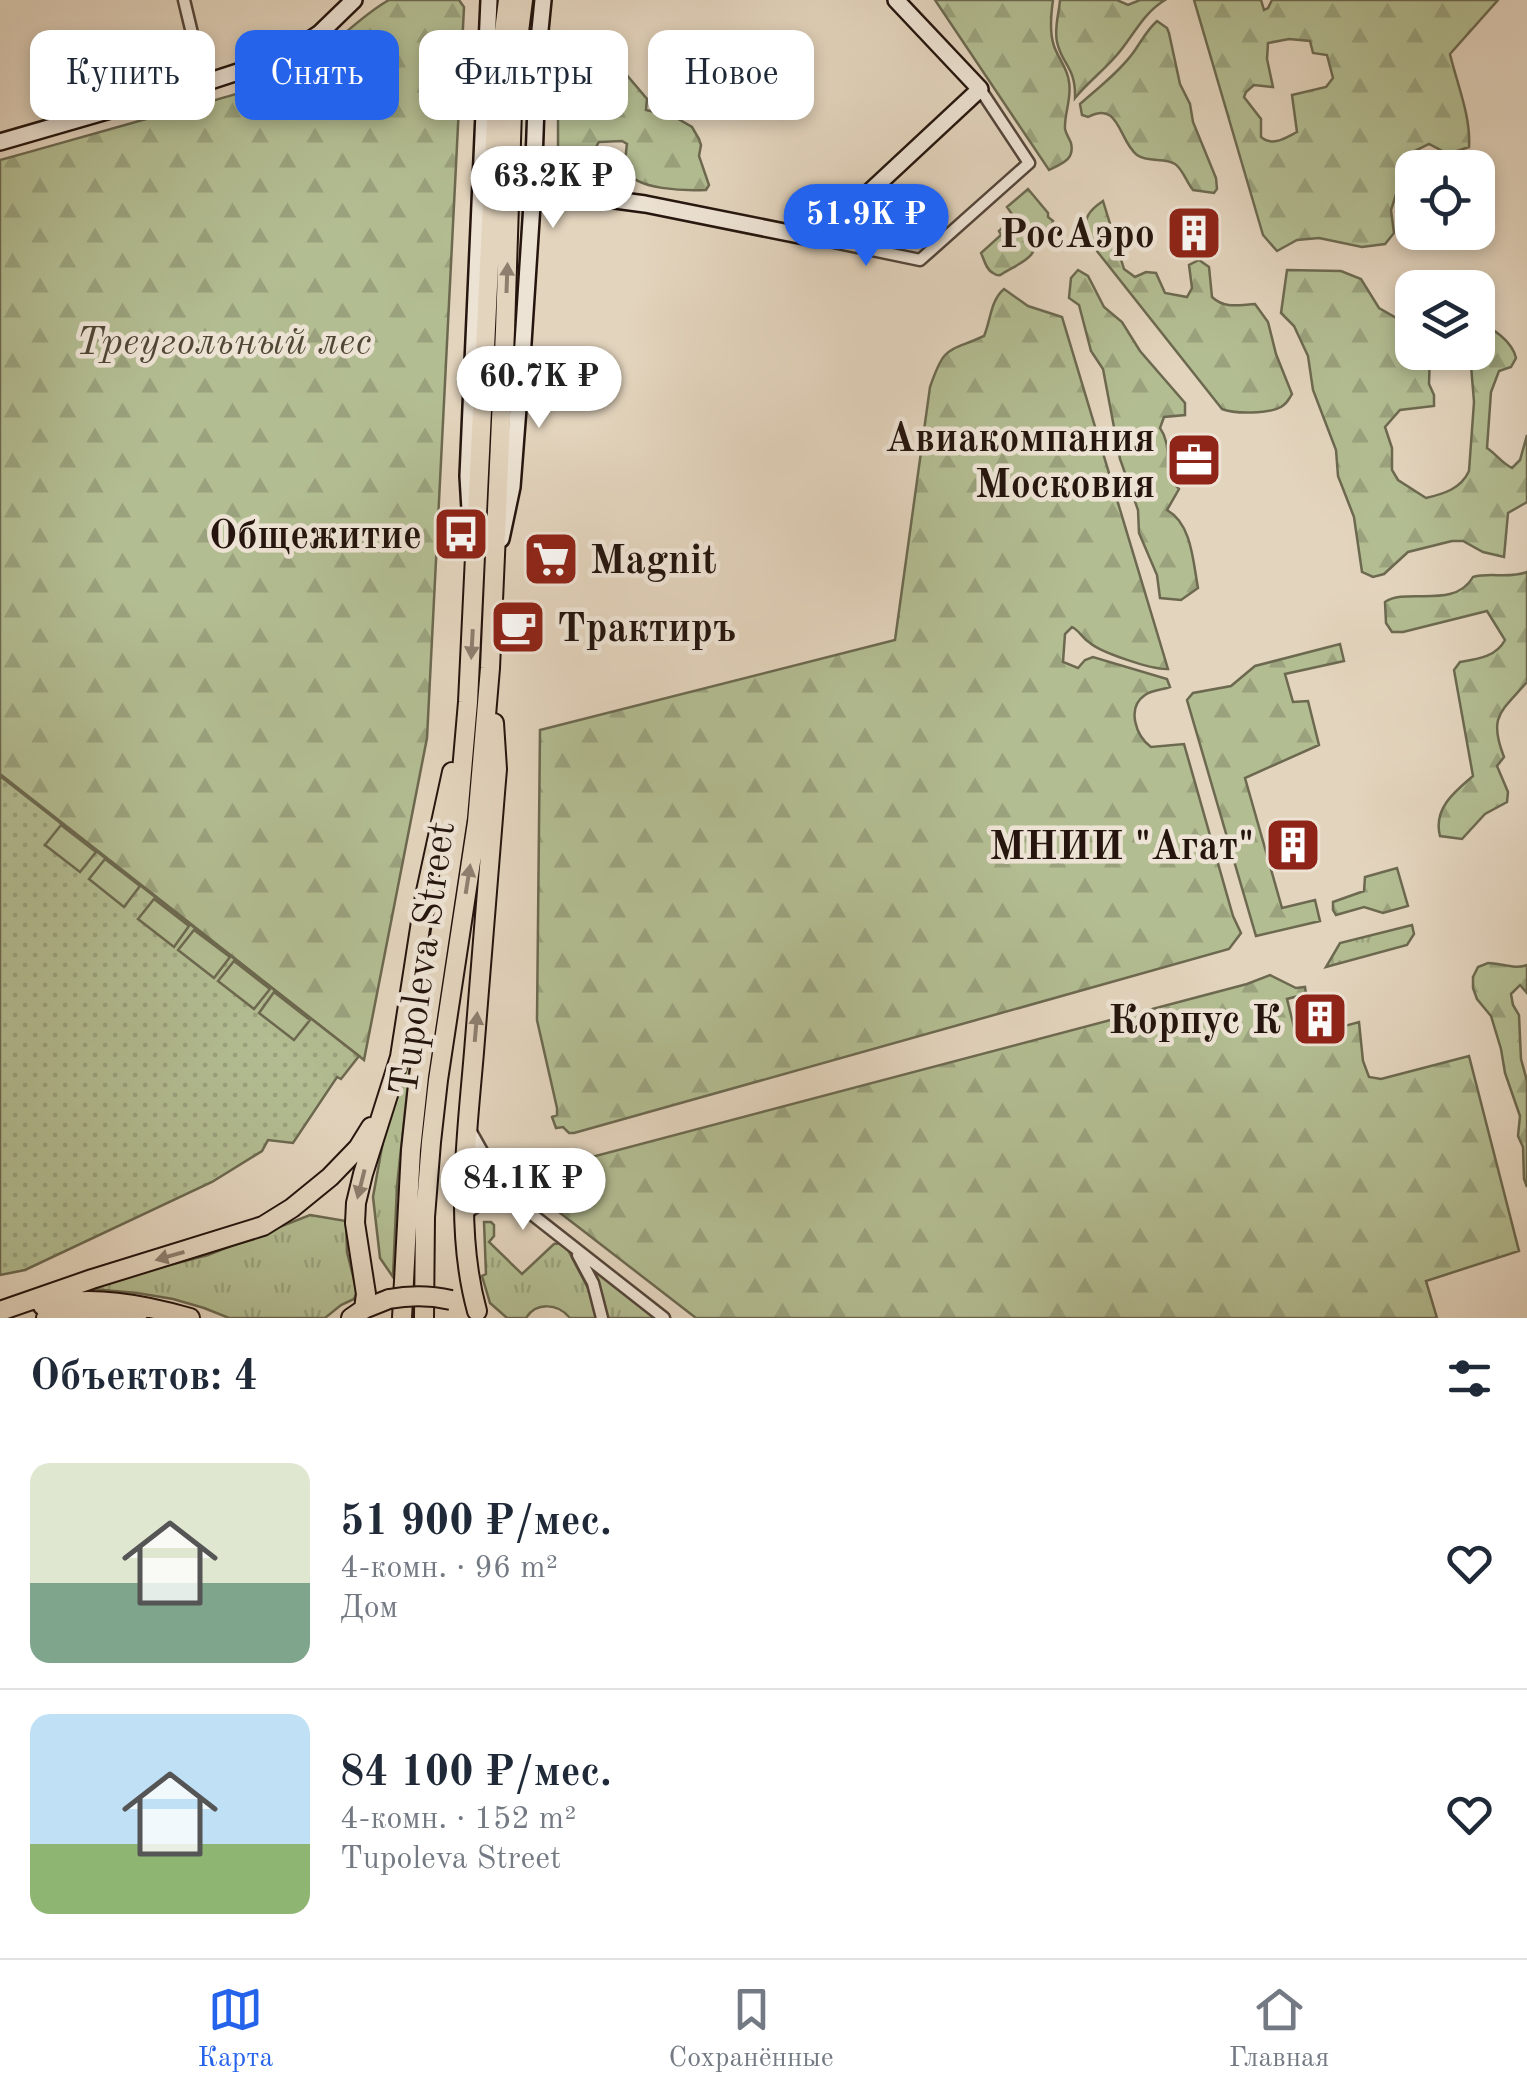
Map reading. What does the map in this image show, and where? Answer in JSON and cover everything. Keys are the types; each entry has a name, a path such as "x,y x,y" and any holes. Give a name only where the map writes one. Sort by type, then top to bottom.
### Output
{"main road":[{"path":"215,79 284,57 320,33 354,0"},
{"name":"Tupoleva Street","path":"481,1315 470,1283 465,1214 468,1124 497,769 484,585 468,476 488,0"},
{"name":"Tupoleva Street","path":"484,585 498,78 508,0"},
{"name":"Tupoleva Street","path":"402,1318 411,1150 458,817 484,585 505,330 513,79 523,0"},
{"name":"Tupoleva Street","path":"484,585 512,487 544,0"},
{"path":"533,189 645,204 819,239 980,90 896,0"},
{"path":"0,142 76,120"},
{"name":"Tupoleva Street","path":"424,1318 425,1217 431,1142 477,822 490,668"},
{"name":"Tupoleva Street","path":"391,1091 400,1057 425,896 468,702"},
{"path":"0,1313 92,1278 263,1226 330,1177 358,1148 391,1091"},
{"path":"358,1314 366,1294 355,1223 356,1202 391,1091"},
{"path":"358,1314 389,1299 410,1295 451,1300 481,1315"},
{"path":"0,1313 60,1302 104,1301 148,1306 190,1318"},
{"path":"46,1318 97,1313 136,1318"}],"street":[{"path":"184,0 191,30"},
{"path":"819,239 920,260 1028,163 980,90"},
{"path":"468,1124 509,1196 664,1318"},
{"path":"465,1214 490,1197 509,1196"},
{"path":"568,1242 588,1271 602,1318"}],"green space":[{"name":"Треугольный лес","path":"389,0 459,0 464,7 463,30 419,30 419,120 458,120 427,738 364,1060 0,774 0,160 143,120 215,120 215,100 235,94 235,120 399,120 399,30 348,30"},
{"path":"935,0 1053,0 1052,41 1070,88 1065,129 1072,149 1066,161 1049,170"},
{"path":"1060,0 1117,0 1128,5 1140,0 1165,0 1075,98 1073,79 1057,42"},
{"path":"1194,0 1261,0 1264,10 1272,0 1498,0 1450,54 1466,112 1469,147 1440,150 1429,144 1417,150 1395,150 1395,198 1391,210 1394,233 1385,244 1362,247 1319,238 1297,240 1277,251 1263,235","holes":["1310,41 1313,53 1327,55 1333,78 1326,87 1292,95 1297,132 1279,140 1265,140 1261,137 1261,119 1244,97 1254,85 1273,87 1268,43"]},
{"path":"1157,21 1169,33 1180,84 1216,178 1214,193 1193,190 1171,162 1137,155 1113,118 1099,113 1082,115 1080,104 1121,67"},
{"path":"628,77 647,99 648,120 680,120 692,127 701,145 699,156 709,185 706,190 687,190 640,182 627,170 627,144 622,141 599,142 590,166 559,168 553,165 558,152 558,120 628,120"},
{"path":"1028,189 1053,221 1051,227 1040,230 1036,246 1026,259 998,275 989,269 981,253 1014,217 1007,207"},
{"path":"1103,201 1124,269 1135,277 1156,273 1165,293 1187,297 1192,288 1189,265 1199,260 1209,267 1212,297 1217,301 1227,305 1255,304 1268,322 1292,394 1285,404 1260,412 1222,409 1085,236 1088,216"},
{"path":"1078,270 1088,276 1104,307 1122,322 1140,351 1185,403 1185,415 1164,417 1160,428 1171,475 1179,489 1167,510 1182,524 1186,534 1198,588 1181,600 1160,598 1157,575 1139,533 1138,510 1120,459 1103,369 1091,351 1079,305 1069,298 1071,278"},
{"path":"1287,270 1341,271 1361,279 1379,308 1395,317 1395,370 1429,370 1434,406 1400,410 1385,427 1392,448 1392,470 1398,480 1426,498 1445,492 1466,477 1474,402 1471,370 1495,370 1495,332 1506,341 1516,358 1511,367 1499,371 1491,392 1487,448 1512,468 1520,460 1527,435 1527,502 1508,513 1504,557 1463,541 1452,541 1408,552 1384,574 1373,577 1362,572 1354,517 1338,476 1336,450 1313,390 1308,356 1294,326 1281,313"},
{"path":"1004,289 1028,306 1062,317 1168,669 1105,651 1072,627 1065,634 1063,662 1078,668 1093,657 1167,679 1170,687 1148,693 1139,701 1135,722 1151,747 1184,744 1241,933 1229,949 574,1133 556,1128 552,1117 557,1115 557,1108 537,1020 540,730 895,640 930,387 944,356 984,336 993,305"},
{"path":"1527,572 1527,682 1504,708 1497,723 1504,757 1497,766 1508,792 1507,802 1485,814 1462,839 1440,836 1442,809 1473,776 1454,670 1460,662 1492,654 1505,640 1487,611 1392,632 1386,623 1385,602 1405,596 1454,593 1473,577"},
{"path":"1340,644 1344,661 1285,674 1293,702 1308,701 1319,745 1245,778 1282,908 1315,900 1320,921 1256,936 1187,700 1193,693 1231,686 1255,666"},
{"path":"0,776 359,1056 341,1079 337,1077 293,1143 268,1140 262,1151 212,1182 25,1270 0,1275"},
{"path":"61,825 96,852 80,872 45,845"},
{"path":"105,859 140,886 124,907 89,879"},
{"path":"1397,868 1408,906 1383,913 1364,907 1336,915 1333,902 1364,891 1365,877"},
{"path":"154,899 189,926 174,947 138,919"},
{"path":"1412,925 1414,934 1407,945 1326,967 1340,943"},
{"path":"194,930 230,957 214,978 178,950"},
{"path":"234,961 270,989 254,1009 218,981"},
{"path":"1488,963 1527,965 1527,993 1520,985 1511,994 1519,1015 1521,1059 1527,1081 1527,1187 1523,1147 1518,1136 1520,1116 1491,1016 1473,988 1478,967"},
{"path":"1270,975 1296,988 1305,987 1306,994 1287,999 1297,1039 1359,1022 1363,1061 1369,1077 1381,1079 1469,1056 1519,1251 1426,1281 1437,1318 696,1318 555,1209 551,1193 570,1189 584,1159"},
{"path":"274,992 310,1020 294,1040 259,1013"},
{"path":"412,1046 397,1186 393,1277 380,1258 373,1197 383,1141"},
{"path":"310,1215 346,1221 347,1252 357,1292 354,1299 325,1318 229,1318 173,1299 81,1288 208,1255"},
{"path":"484,1222 494,1225 494,1236 489,1242 522,1274 554,1244 566,1246 591,1294 596,1318 570,1318 547,1306 535,1309 526,1318 507,1318 490,1303 482,1276 486,1274"},
{"path":"585,1260 655,1317 655,1318 606,1318"}],"place":[{"name":"РосАэро","path":"1194,233"},
{"name":"Авиакомпания Московия","path":"1194,460"},
{"name":"Общежитие","path":"461,534"},
{"name":"Magnit","path":"551,559"},
{"name":"Трактиръ","path":"518,627"},
{"name":"МНИИ \"Агат\"","path":"1293,845"},
{"name":"Корпус К","path":"1320,1019"}]}
